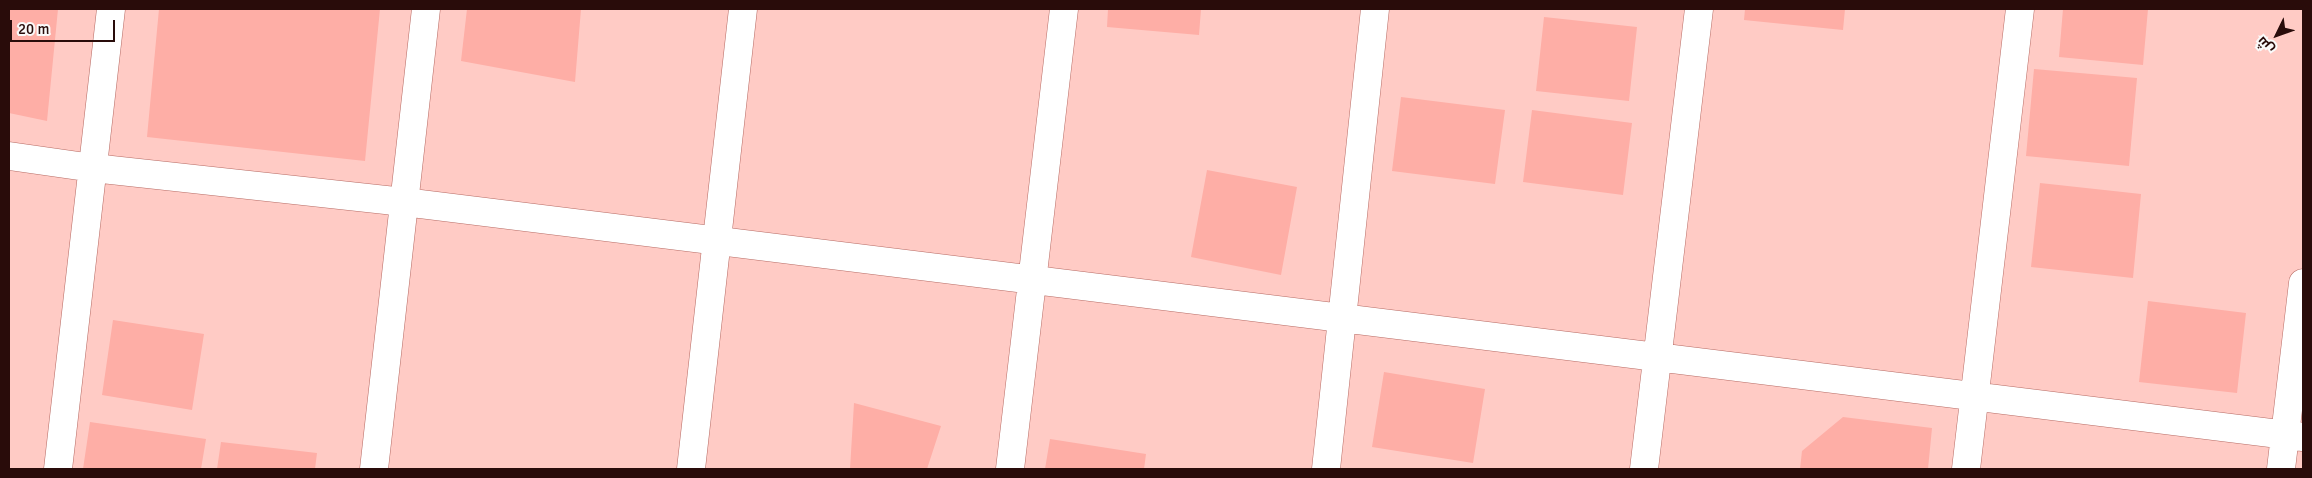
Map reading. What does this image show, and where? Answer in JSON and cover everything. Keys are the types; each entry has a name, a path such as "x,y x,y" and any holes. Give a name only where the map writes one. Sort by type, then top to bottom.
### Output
{"street":[{"path":"58,469 111,9"},
{"path":"374,469 426,9"},
{"path":"691,469 743,9"},
{"path":"1010,469 1064,9"},
{"path":"1326,469 1375,9"},
{"path":"1644,469 1699,9"},
{"path":"1966,469 2020,9"},
{"path":"9,156 92,168 404,202 1658,359 1974,395 2294,436"},
{"path":"2281,469 2294,436 2303,283"}],"building":[{"path":"9,9 58,9 47,121 9,113"},
{"path":"159,9 380,9 365,161 147,137"},
{"path":"467,9 581,9 575,82 461,61"},
{"path":"1108,9 1201,9 1199,35 1107,27"},
{"path":"1745,9 1845,9 1843,30 1744,20"},
{"path":"2063,9 2148,9 2143,65 2059,57"},
{"path":"1544,17 1637,27 1629,101 1536,91"},
{"path":"2034,69 2137,78 2129,166 2026,156"},
{"path":"1401,97 1505,110 1495,184 1392,171"},
{"path":"1532,110 1632,123 1623,195 1523,182"},
{"path":"1207,170 1297,187 1281,275 1191,257"},
{"path":"2040,183 2141,194 2133,278 2031,267"},
{"path":"2148,301 2246,313 2237,393 2139,382"},
{"path":"113,320 204,334 192,410 102,395"},
{"path":"1384,372 1485,389 1473,463 1372,447"},
{"path":"854,403 941,426 927,469 850,469"},
{"path":"1843,417 1932,428 1928,469 1800,469 1802,451"},
{"path":"90,422 206,439 201,469 83,469"},
{"path":"1050,439 1146,454 1144,469 1045,469"},
{"path":"221,442 317,453 315,469 217,469"}]}
